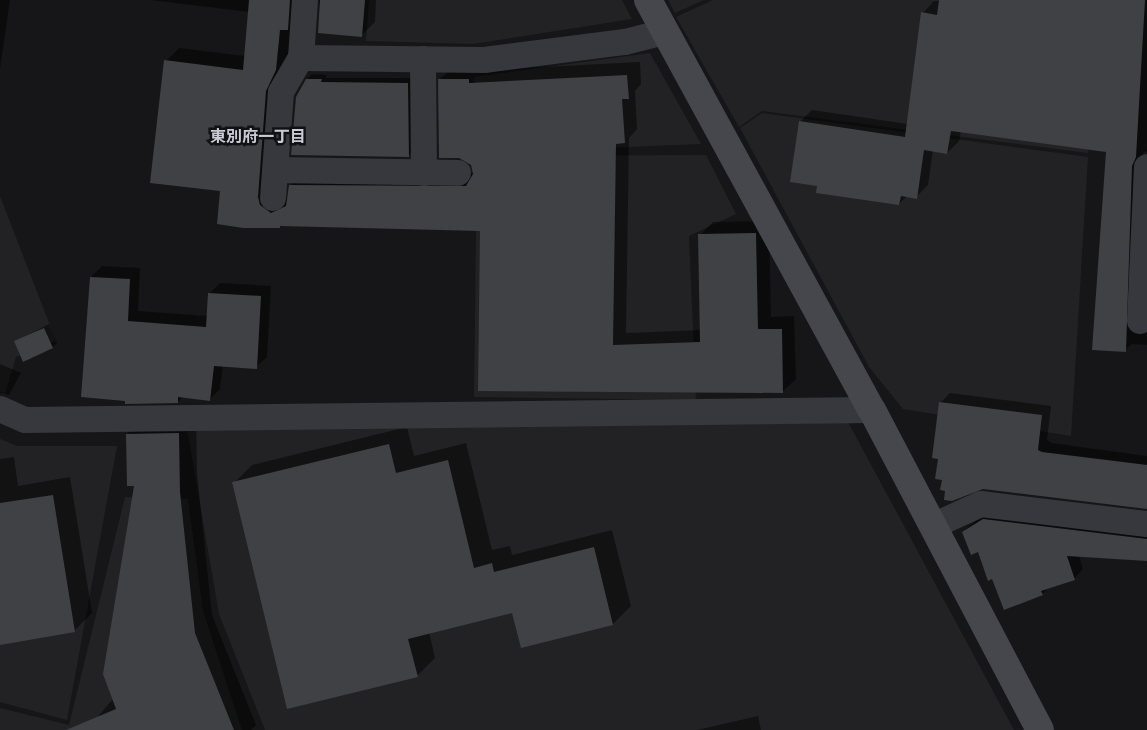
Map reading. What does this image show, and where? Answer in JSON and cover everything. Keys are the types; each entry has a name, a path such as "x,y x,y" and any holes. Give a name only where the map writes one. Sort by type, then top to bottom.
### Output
{"street":[{"path":"273,198 281,92 301,58 305,0"},
{"path":"648,0 872,410 1040,730"},
{"path":"301,58 484,60 625,42 664,32"},
{"path":"423,59 424,173"},
{"path":"1140,321 1145,269 1147,167"},
{"path":"275,170 458,173"},
{"path":"0,409 25,420 872,410"},
{"path":"933,526 981,504 1147,524"}],"shaded area":[{"path":"369,0 622,0 632,19 473,44 366,41"},
{"path":"668,0 704,0 675,13"},
{"path":"713,0 1096,0 1088,153 762,111 739,127 676,17"},
{"path":"650,53 701,144 475,153 474,77"},
{"path":"762,113 1088,157 1071,436 903,409 869,367 740,128"},
{"path":"706,155 736,214 689,236 696,400 474,397 477,156"},
{"path":"0,196 56,341 16,357 5,394 0,392"},
{"path":"848,422 1014,730 265,730 219,614 187,429"},
{"path":"0,439 17,446 117,446 67,720 0,702"},
{"path":"125,497 188,499 203,611 242,730 0,730 0,708 69,725"}],"building":[{"path":"249,0 290,0 288,30 280,30 276,70 266,91 258,197 260,205 271,213 286,206 289,185 466,186 473,174 471,165 459,158 439,158 438,79 469,79 469,83 627,75 629,99 622,99 625,143 616,144 613,345 700,342 698,234 756,233 758,329 782,329 783,393 478,391 480,231 280,226 280,228 243,228 217,224 220,191 150,183 164,60 243,70"},
{"path":"320,0 365,0 362,37 318,33"},
{"path":"939,0 1145,0 1136,157 1132,166 1126,352 1092,350 1106,152 951,131 947,154 924,150 917,199 901,196 899,205 816,193 817,186 790,182 799,121 905,137 921,12 937,15"},
{"path":"306,79 322,79 321,82 408,83 409,157 291,155 296,97"},
{"path":"90,277 130,279 128,321 206,327 208,293 261,296 257,369 214,366 210,401 178,397 178,403 125,404 125,401 81,397"},
{"path":"44,328 53,348 23,362 14,341"},
{"path":"939,402 1042,415 1038,450 1042,452 1147,465 1147,509 983,489 952,501 944,500 945,491 940,490 942,480 935,479 938,459 932,458"},
{"path":"179,433 180,492 195,633 234,730 66,730 116,709 103,674 134,486 127,486 126,434"},
{"path":"389,444 396,473 448,460 474,568 492,563 494,572 594,547 613,625 521,648 512,613 408,639 418,677 287,709 232,482"},
{"path":"53,495 75,632 0,645 0,503"},
{"path":"983,519 1147,539 1147,561 1067,556 1075,580 1041,591 1043,595 1004,610 992,579 988,581 978,552 971,555 962,532"}],"district":[{"name":"東別府一丁目","path":"258,136"}]}
